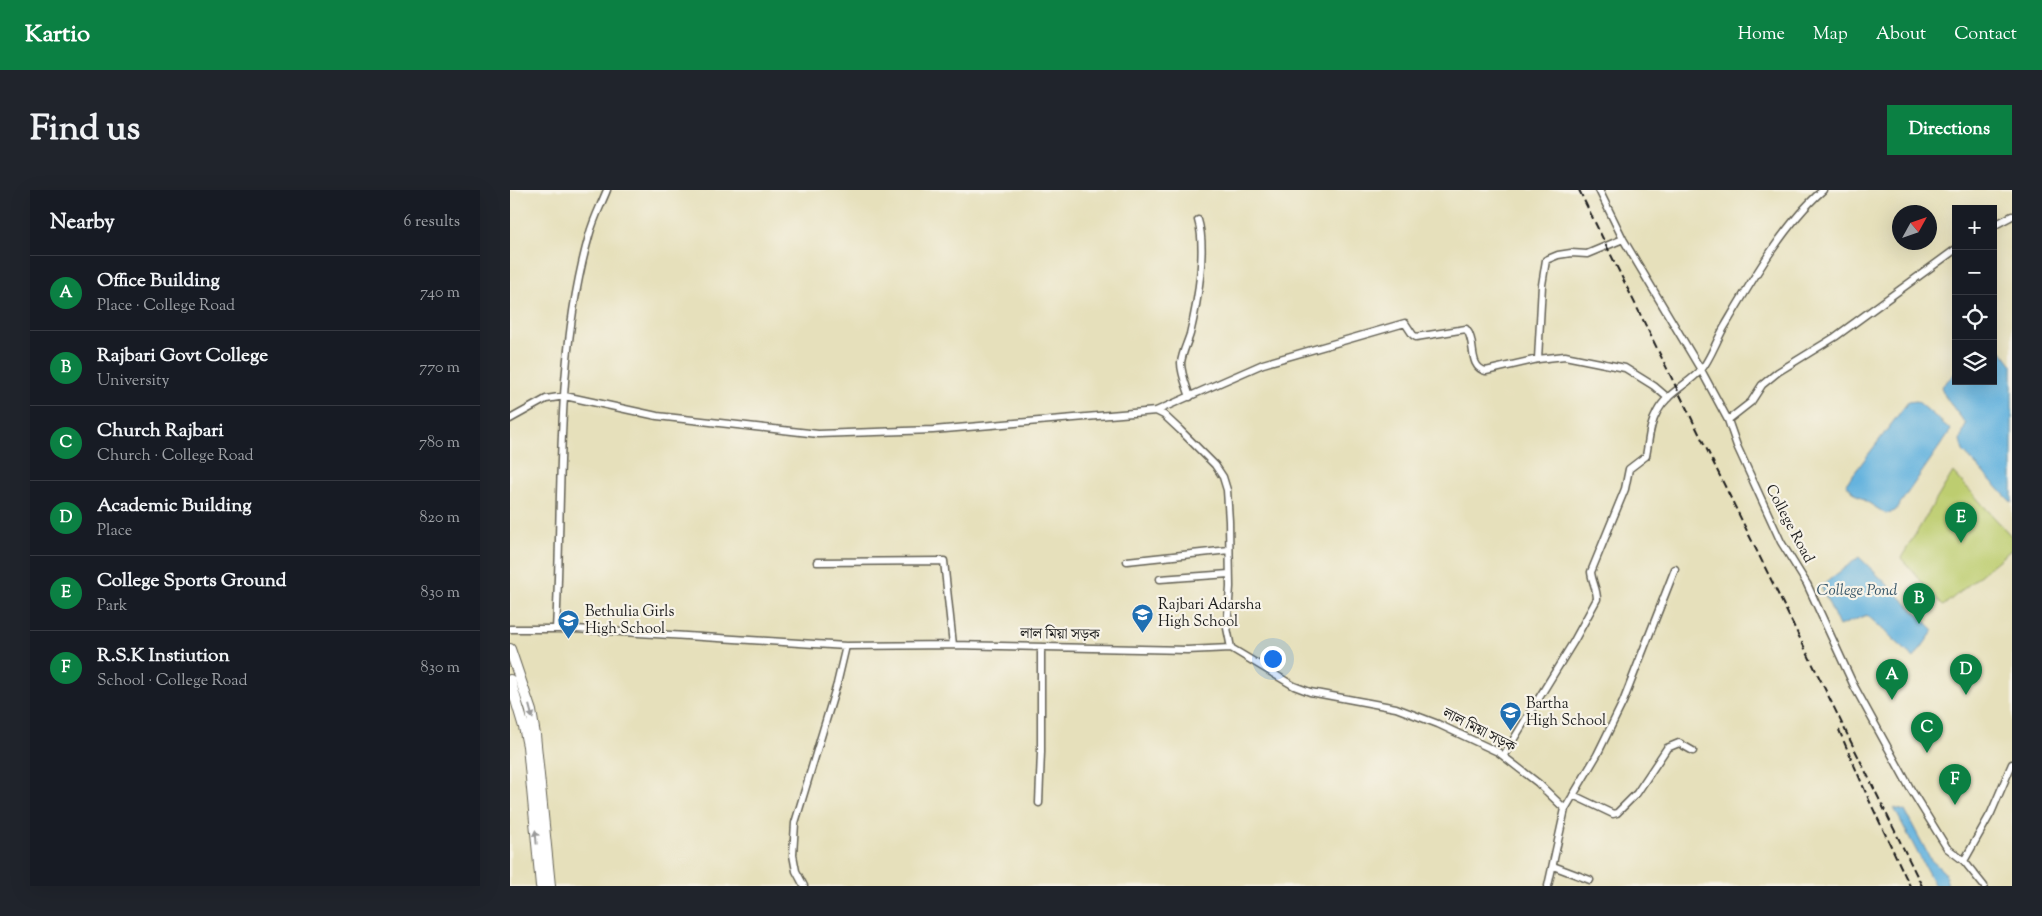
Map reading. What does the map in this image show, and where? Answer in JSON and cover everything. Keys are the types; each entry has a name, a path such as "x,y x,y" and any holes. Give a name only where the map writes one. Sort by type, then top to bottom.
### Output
{"main road":[{"path":"510,649 531,711 536,735 550,886"},
{"path":"510,680 528,746 541,886"}],"street":[{"path":"556,629 565,396 572,318 589,235 607,190"},
{"name":"College Road","path":"1599,190 1623,239 1701,370 1728,420 1737,446 1777,533 1807,584 1854,686 1910,788 1947,848 1964,861 1984,886"},
{"path":"1504,755 1574,641 1597,599 1591,572 1625,489 1629,469 1646,456 1650,426 1658,410 1668,398 1701,370 1754,277 1801,214 1823,190"},
{"path":"1997,224 2012,216"},
{"path":"1190,396 1181,366 1182,355 1193,319 1199,279 1202,231 1198,220"},
{"path":"1538,359 1542,285 1546,260 1558,255 1571,253 1587,254 1623,239"},
{"path":"1728,420 1751,402 1762,384 1835,337 1955,250"},
{"path":"510,419 546,399 565,396 657,416 818,434 933,430 1156,411 1263,364 1405,323 1412,335 1416,337 1466,329 1470,335 1475,364 1481,370 1486,371 1538,359 1565,356 1625,368 1654,386 1668,398"},
{"path":"1156,411 1164,415 1180,430 1224,476 1227,490 1229,574 1227,628 1230,648"},
{"path":"1128,561 1228,550"},
{"path":"817,562 944,561 953,645"},
{"path":"1548,886 1565,809 1597,756 1623,702 1676,569"},
{"path":"1160,579 1229,574"},
{"name":"লাল মিয়া সড়ক","path":"510,629 682,634 846,646 953,645 1187,650 1230,648 1294,686 1310,692 1396,708 1438,724 1504,755 1538,783 1565,809"},
{"path":"804,886 796,872 793,855 795,823 837,684 846,646"},
{"path":"1039,803 1041,752 1040,648"},
{"path":"1573,795 1613,814 1617,813 1637,794 1667,748 1679,743 1692,751"},
{"path":"1964,861 1991,813 2012,764"},
{"path":"1553,866 1590,880"}],"green space":[{"path":"1953,472 2012,537 2012,549 1943,606 1901,558"}],"water":[{"path":"1997,350 2001,350 2012,365 2012,503 1963,451 1960,440 1966,424 1946,398 1941,387 1952,376 1952,385 1997,385"},
{"path":"1917,401 1951,430 1895,511 1886,514 1855,494 1846,484 1908,402"},
{"name":"College Pond","path":"1859,557 1934,630 1914,658 1867,615 1839,626 1821,586"},
{"path":"1894,808 1905,811 1931,860 1945,873 1948,886 1935,886"}],"railway":[{"path":"1579,190 1922,886"},
{"path":"1839,730 1869,800 1910,886"}],"place":[{"name":"College Sports Ground","path":"1961,543"},
{"name":"Rajbari Govt College","path":"1919,624"},
{"name":"Rajbari Adarsha High School","path":"1142,633"},
{"name":"Bethulia Girls High School","path":"569,640"},
{"name":"Academic Building","path":"1966,695"},
{"name":"Office Building","path":"1892,700"},
{"name":"Bartha High School","path":"1510,732"},
{"name":"Church Rajbari","path":"1927,753"},
{"name":"R.S.K Instiution","path":"1955,805"}]}
